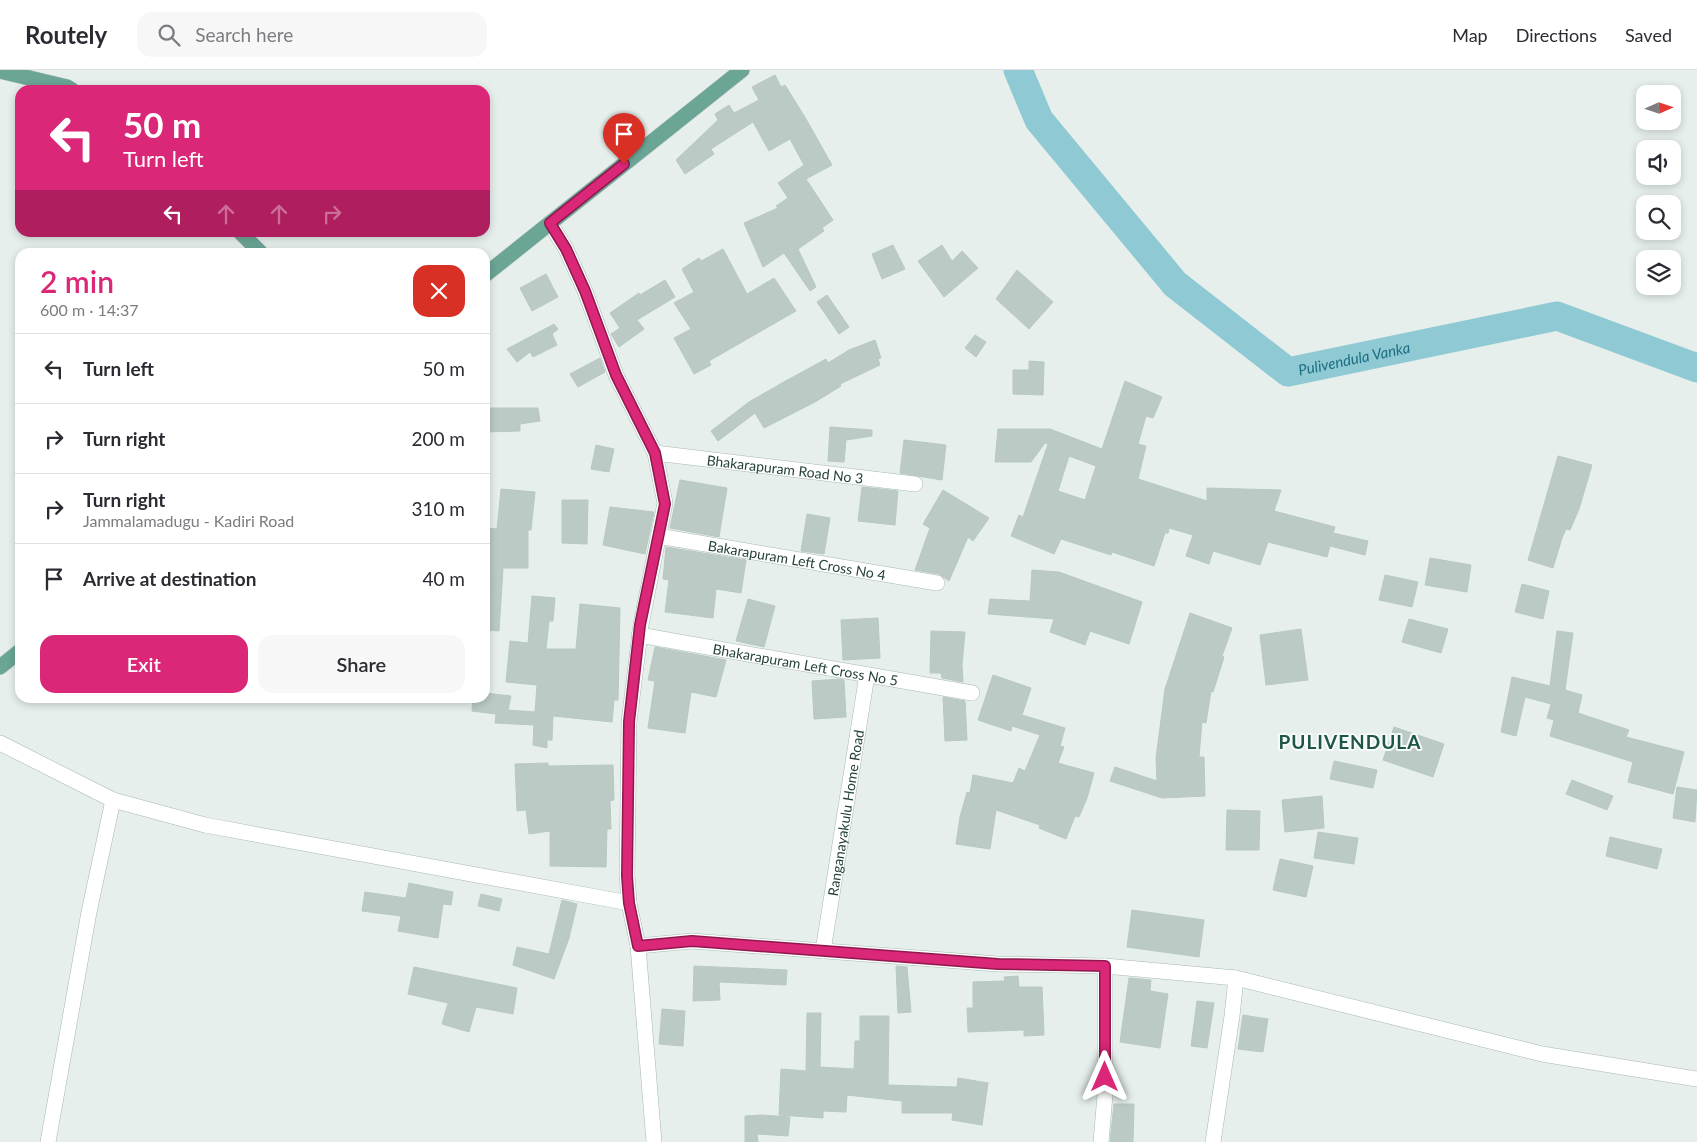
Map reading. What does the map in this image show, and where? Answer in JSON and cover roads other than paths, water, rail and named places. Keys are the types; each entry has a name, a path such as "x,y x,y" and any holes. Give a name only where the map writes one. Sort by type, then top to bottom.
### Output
{"main road":[{"path":"490,270 742,70"},
{"path":"0,71 59,85"},
{"path":"245,237 256,248"},
{"path":"0,667 15,655"}],"street":[{"path":"550,223 566,249 585,291 616,375 655,453 665,504 639,635 629,722 627,876 629,903 638,946 654,1142"},
{"name":"Bhakarapuram Road No 3","path":"655,453 915,484"},
{"name":"Bakarapuram Left Cross No 4","path":"658,536 937,583"},
{"name":"Bhakarapuram Left Cross No 5","path":"639,635 972,693"},
{"name":"Ranganayakulu Home Road","path":"823,951 867,675"},
{"path":"0,743 113,800 205,825 629,903"},
{"path":"48,1142 87,922 113,800"},
{"path":"638,946 692,941 998,964 1105,966 1236,978 1542,1054 1697,1079"},
{"path":"1101,1142 1105,1095 1105,966"},
{"path":"1213,1142 1236,978"}],"waterway":[{"name":"Pulivendula Vanka","path":"1018,70 1039,120 1175,284 1288,372 1557,316 1697,368"}],"district":[{"name":"PULIVENDULA","path":"1350,741"}]}
